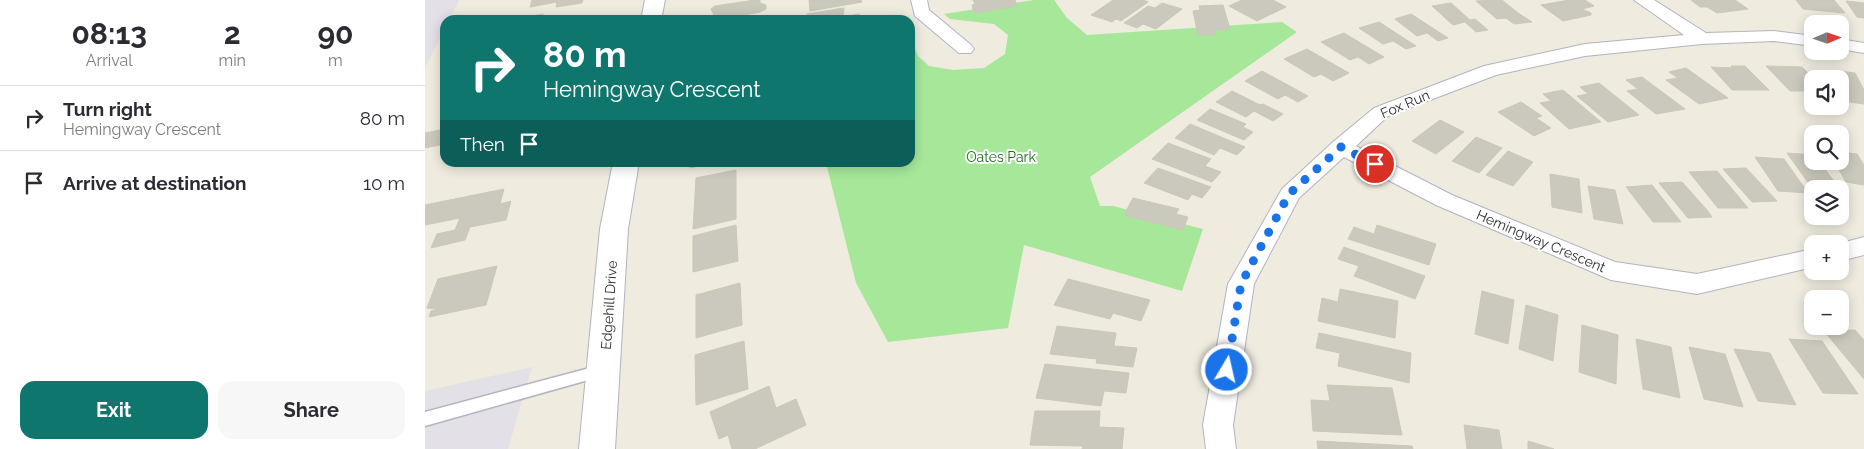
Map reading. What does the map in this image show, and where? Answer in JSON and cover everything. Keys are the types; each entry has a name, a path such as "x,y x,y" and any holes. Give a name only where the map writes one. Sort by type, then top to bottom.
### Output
{"street":[{"path":"652,15 655,0"},
{"path":"919,0 921,12 965,49"},
{"path":"1642,0 1703,39"},
{"name":"Fox Run","path":"1221,449 1218,425 1241,284 1289,194 1381,112 1491,70 1585,50 1703,39 1774,36 1804,40"},
{"path":"1849,46 1864,48"},
{"name":"Hemingway Crescent","path":"1341,147 1444,200 1611,272 1697,284 1804,260"},
{"name":"Edgehill Drive","path":"597,449 615,230 625,167"},
{"path":"1849,250 1864,246"}],"lane":[{"path":"425,419 603,370"}],"shaded area":[{"path":"425,0 459,0 452,15 440,15 440,37 425,68"},
{"path":"532,367 508,449 425,449 425,391"}],"green space":[{"name":"Oates Park","path":"1034,0 1054,0 1067,18 1087,35 1282,22 1297,32 1090,177 1100,206 1113,206 1203,229 1182,291 1024,245 1008,328 888,342 856,283 827,167 915,167 915,49 918,56 929,66 953,70 984,68 1005,54 1008,35 994,24 950,19 944,14"}],"building":[{"path":"532,0 583,0 582,3 556,7 557,2 530,7"},
{"path":"760,0 760,3 766,5 766,9 744,15 714,15 711,9 715,6"},
{"path":"809,0 861,0 862,2 810,11"},
{"path":"973,0 1015,0 1017,6 974,13 972,5 975,4"},
{"path":"1113,0 1144,0 1148,2 1121,21 1116,19 1112,22 1091,15"},
{"path":"1242,0 1273,0 1286,7 1257,21 1229,6"},
{"path":"1502,0 1532,22 1514,24 1506,18 1497,19 1476,1"},
{"path":"1569,0 1585,0 1594,6 1582,9 1591,13 1591,15 1563,21 1541,5"},
{"path":"1691,0 1735,0 1748,9 1717,13 1707,7 1700,7"},
{"path":"1796,0 1834,0 1845,13 1803,9"},
{"path":"1846,1 1864,3 1864,18 1857,17"},
{"path":"1162,3 1182,9 1156,29 1143,24 1137,28 1124,23 1148,6 1155,8"},
{"path":"1451,3 1470,20 1475,19 1488,30 1476,32 1465,22 1453,25 1432,6"},
{"path":"1223,5 1230,29 1215,30 1216,35 1198,35 1193,11 1200,10 1199,6"},
{"path":"844,8 843,15 807,14"},
{"path":"1411,14 1448,38 1438,41 1427,33 1417,36 1395,19"},
{"path":"1379,22 1416,46 1406,49 1393,41 1383,44 1359,28"},
{"path":"1344,33 1384,57 1369,64 1358,57 1350,60 1321,42"},
{"path":"1307,49 1349,73 1333,81 1321,74 1314,77 1284,59"},
{"path":"1731,66 1745,66 1769,90 1732,90 1711,67 1733,68"},
{"path":"1766,66 1802,67 1805,70 1804,91 1790,91"},
{"path":"1686,68 1728,98 1699,104 1666,80 1678,78 1669,72"},
{"path":"1262,71 1308,96 1298,102 1285,95 1278,99 1245,81"},
{"path":"1849,72 1855,73 1864,90 1864,104 1849,102"},
{"path":"1642,77 1685,109 1656,114 1627,91 1638,89 1626,80"},
{"path":"1599,83 1639,115 1608,122 1577,96 1588,94 1580,87"},
{"path":"1563,90 1601,122 1569,129 1540,103 1551,101 1543,94"},
{"path":"1232,91 1283,114 1273,121 1254,111 1246,117 1216,102"},
{"path":"1521,102 1542,116 1536,118 1551,128 1534,136 1498,112"},
{"path":"1210,109 1246,124 1243,127 1253,132 1244,140 1197,120"},
{"path":"1440,120 1464,132 1436,154 1412,141"},
{"path":"1190,124 1245,147 1237,155 1220,148 1214,155 1175,138"},
{"path":"440,130 440,145 425,148 425,133"},
{"path":"1476,137 1502,148 1479,173 1452,161"},
{"path":"1168,143 1211,159 1205,166 1221,172 1212,182 1152,159"},
{"path":"1508,151 1533,162 1513,186 1486,175"},
{"path":"1787,153 1804,154 1804,170 1826,170 1833,180 1806,180"},
{"path":"1849,153 1857,154 1864,165 1864,185 1845,180 1839,170 1849,170"},
{"path":"1755,157 1784,159 1804,187 1804,193 1778,191"},
{"path":"1158,168 1211,187 1202,198 1192,194 1188,200 1144,183"},
{"path":"1746,168 1777,201 1752,202 1723,169"},
{"path":"736,170 736,219 693,229 696,178"},
{"path":"1717,171 1748,208 1718,208 1689,172"},
{"path":"1550,174 1579,179 1582,213 1552,207"},
{"path":"1682,182 1712,217 1688,218 1659,183"},
{"path":"1652,185 1681,222 1653,222 1626,187"},
{"path":"1588,186 1615,190 1623,224 1594,219"},
{"path":"504,189 500,204 511,201 506,220 470,227 465,240 431,248 437,234 455,230 460,218 425,225 425,205"},
{"path":"1133,198 1179,209 1176,214 1188,217 1183,230 1124,215"},
{"path":"736,225 738,261 693,272 693,236"},
{"path":"1377,225 1436,244 1429,265 1348,239 1354,227 1374,234"},
{"path":"1344,247 1425,276 1415,299 1354,276 1359,266 1338,259"},
{"path":"497,266 486,305 429,317 431,311 437,309 427,308 438,279"},
{"path":"1068,279 1150,300 1141,321 1113,313 1110,319 1054,305"},
{"path":"740,283 742,325 696,338 696,295"},
{"path":"1340,289 1398,301 1395,338 1318,321 1322,298 1338,302"},
{"path":"1482,291 1514,300 1508,344 1475,334"},
{"path":"1526,305 1558,315 1553,361 1519,349"},
{"path":"1582,325 1618,335 1616,384 1579,372"},
{"path":"1057,326 1116,333 1114,346 1137,348 1133,367 1096,363 1097,359 1050,354"},
{"path":"1849,330 1855,330 1864,340 1864,379 1827,335 1849,335"},
{"path":"1319,333 1411,353 1409,383 1338,366 1340,353 1316,348"},
{"path":"1636,339 1671,347 1680,398 1643,389"},
{"path":"1789,339 1822,341 1858,394 1823,393"},
{"path":"744,341 748,389 696,405 695,355"},
{"path":"1689,347 1725,354 1743,407 1704,399"},
{"path":"1734,349 1770,353 1796,405 1758,401"},
{"path":"1045,364 1129,373 1126,393 1104,391 1101,406 1036,398"},
{"path":"1327,385 1392,388 1402,435 1313,431 1311,400 1330,401"},
{"path":"769,386 776,408 796,399 806,425 755,449 732,449 728,435 719,439 710,412"},
{"path":"1035,411 1100,411 1099,427 1124,428 1122,449 1082,449 1083,446 1030,445"},
{"path":"1464,425 1499,430 1502,449 1467,449"},
{"path":"1317,441 1412,446 1413,449 1318,449"},
{"path":"1528,441 1554,449 1528,449"}],"route":[{"path":"1227,370 1241,284 1289,194 1341,147 1375,164"}]}
